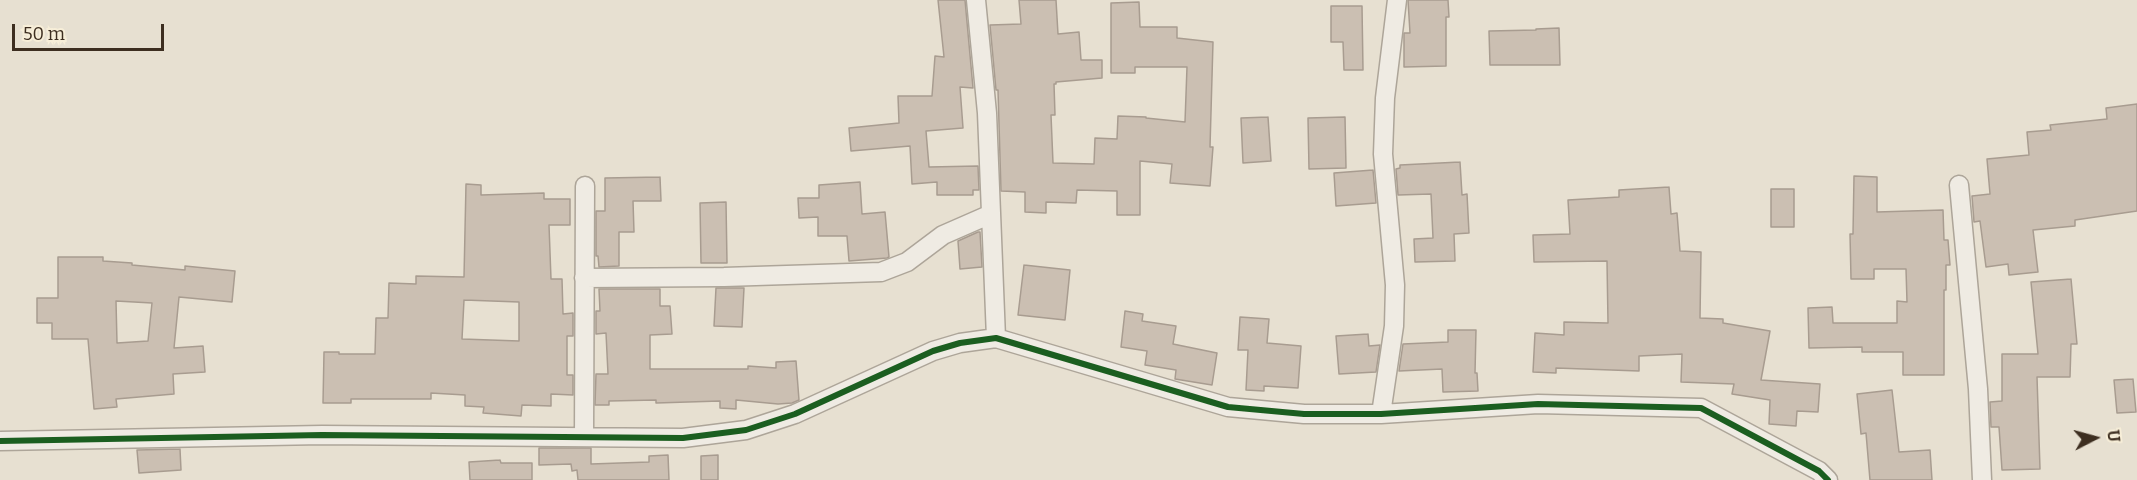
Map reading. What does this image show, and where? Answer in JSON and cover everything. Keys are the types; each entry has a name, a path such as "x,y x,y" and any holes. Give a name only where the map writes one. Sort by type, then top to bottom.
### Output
{"street":[{"path":"976,0 987,113 996,338"},
{"path":"1381,414 1394,326 1395,285 1383,154 1385,98 1397,0"},
{"path":"1959,185 1978,389 1982,480"},
{"path":"584,438 585,186"},
{"path":"584,278 724,277 881,272 907,262 943,235 991,214"},
{"path":"0,441 322,435 683,438 746,430 795,414 933,351 960,343 996,338 1228,407 1304,414 1381,414 1538,404 1701,408 1819,471 1828,480"}],"building":[{"path":"938,0 965,0 973,88 960,87 963,128 926,131 929,167 978,166 979,190 973,190 973,195 937,195 937,182 912,184 910,146 851,151 849,128 899,123 898,96 932,96 935,56 944,57"},
{"path":"1019,0 1056,0 1058,34 1079,32 1081,60 1102,60 1102,78 1054,84 1055,115 1051,115 1053,163 1094,164 1095,138 1117,139 1118,116 1185,122 1187,67 1135,67 1135,73 1111,73 1111,3 1139,2 1140,27 1177,27 1177,38 1213,42 1210,147 1213,147 1210,186 1170,183 1172,164 1140,161 1140,215 1117,215 1117,191 1077,190 1076,203 1046,202 1046,213 1025,212 1025,192 1001,191 998,90 996,90 990,25 1021,24"},
{"path":"1408,0 1448,0 1446,66 1404,67 1404,33 1410,33"},
{"path":"1331,6 1362,6 1363,70 1344,70 1343,42 1331,42"},
{"path":"1559,28 1560,65 1490,65 1489,31"},
{"path":"2137,104 2137,211 2075,220 2075,226 2033,230 2038,272 2009,275 2008,264 1986,267 1980,221 1974,222 1972,196 1990,194 1987,159 2029,155 2027,132 2051,130 2050,125 2107,119 2106,108"},
{"path":"1268,117 1271,161 1243,163 1241,118"},
{"path":"1345,117 1346,168 1309,169 1308,118"},
{"path":"1460,162 1462,195 1467,194 1469,233 1454,234 1455,261 1415,262 1414,239 1433,238 1431,194 1398,195 1396,169 1400,168 1400,165"},
{"path":"1373,170 1376,203 1336,206 1334,173"},
{"path":"1854,176 1877,177 1877,212 1943,210 1944,240 1948,240 1950,265 1946,265 1946,290 1944,290 1944,375 1903,375 1903,352 1862,352 1862,347 1809,348 1808,308 1832,307 1833,323 1897,323 1897,301 1907,302 1906,269 1874,269 1874,279 1851,279 1850,234 1853,234"},
{"path":"660,177 661,201 633,201 634,232 619,232 619,266 599,267 598,256 596,256 596,211 605,211 605,178"},
{"path":"860,182 862,214 885,212 889,257 887,258 849,261 847,236 818,236 818,217 799,218 798,198 819,198 819,185"},
{"path":"466,184 481,185 481,195 544,193 544,199 570,199 570,225 549,225 551,279 562,279 563,314 573,313 573,336 567,336 567,375 573,375 573,395 551,394 551,406 522,405 521,416 483,413 484,407 465,406 465,395 431,393 431,399 351,399 351,403 323,403 324,352 375,354 376,318 388,318 389,283 416,284 416,276 464,277","holes":["464,300 519,302 519,341 462,339"]},
{"path":"1669,187 1671,214 1677,213 1680,251 1701,252 1700,318 1723,319 1723,323 1770,331 1761,380 1820,384 1818,412 1797,411 1796,426 1769,424 1770,400 1732,394 1734,384 1681,382 1682,354 1639,356 1639,371 1556,368 1556,373 1533,372 1535,333 1564,335 1564,322 1608,323 1607,261 1534,262 1533,235 1570,234 1568,200 1619,197 1619,190"},
{"path":"1771,189 1794,189 1794,227 1771,227"},
{"path":"726,202 727,263 701,263 700,203"},
{"path":"980,232 982,267 960,269 958,241"},
{"path":"58,257 103,257 103,261 132,263 132,265 185,270 185,266 235,271 232,302 179,297 174,348 203,346 205,372 173,374 174,394 116,399 117,407 94,409 88,339 52,339 52,323 37,323 37,298 58,298","holes":["116,301 152,303 148,341 117,343"]},
{"path":"1024,265 1070,270 1065,320 1018,315"},
{"path":"2071,279 2077,344 2071,344 2070,377 2037,377 2040,469 2002,470 1999,427 1991,427 1990,402 2002,401 2002,354 2038,354 2031,282"},
{"path":"716,288 744,288 742,327 714,326"},
{"path":"599,289 660,289 660,306 670,306 672,334 650,335 650,369 748,369 748,366 776,368 776,362 796,361 799,400 778,404 736,400 736,409 720,408 720,401 656,403 656,400 609,401 609,405 595,405 596,374 608,374 606,333 596,334 596,311 600,311"},
{"path":"1125,311 1143,314 1142,321 1176,326 1173,344 1217,353 1212,385 1175,379 1176,370 1145,365 1147,351 1121,347"},
{"path":"1240,317 1269,319 1267,343 1301,346 1298,388 1264,386 1264,391 1246,390 1248,350 1238,350"},
{"path":"1448,330 1476,330 1475,373 1477,373 1478,391 1443,392 1442,369 1399,371 1403,344 1448,342"},
{"path":"1368,334 1369,346 1380,345 1376,372 1339,374 1336,336"},
{"path":"2133,379 2136,412 2117,413 2114,380"},
{"path":"1892,390 1899,452 1930,450 1932,480 1870,480 1866,433 1861,434 1857,394"},
{"path":"539,448 591,448 591,464 649,462 649,456 668,455 669,480 578,480 577,470 572,471 571,464 539,465"},
{"path":"180,449 181,470 139,473 137,450"},
{"path":"718,455 718,480 701,480 701,456"},
{"path":"500,460 501,463 532,463 532,480 470,480 469,462"}],"cycle path":[{"path":"0,441 322,435 683,438 746,430 795,414 933,351 960,343 996,338 1228,407 1304,414 1381,414 1538,404 1701,408 1819,471 1828,480"}]}
